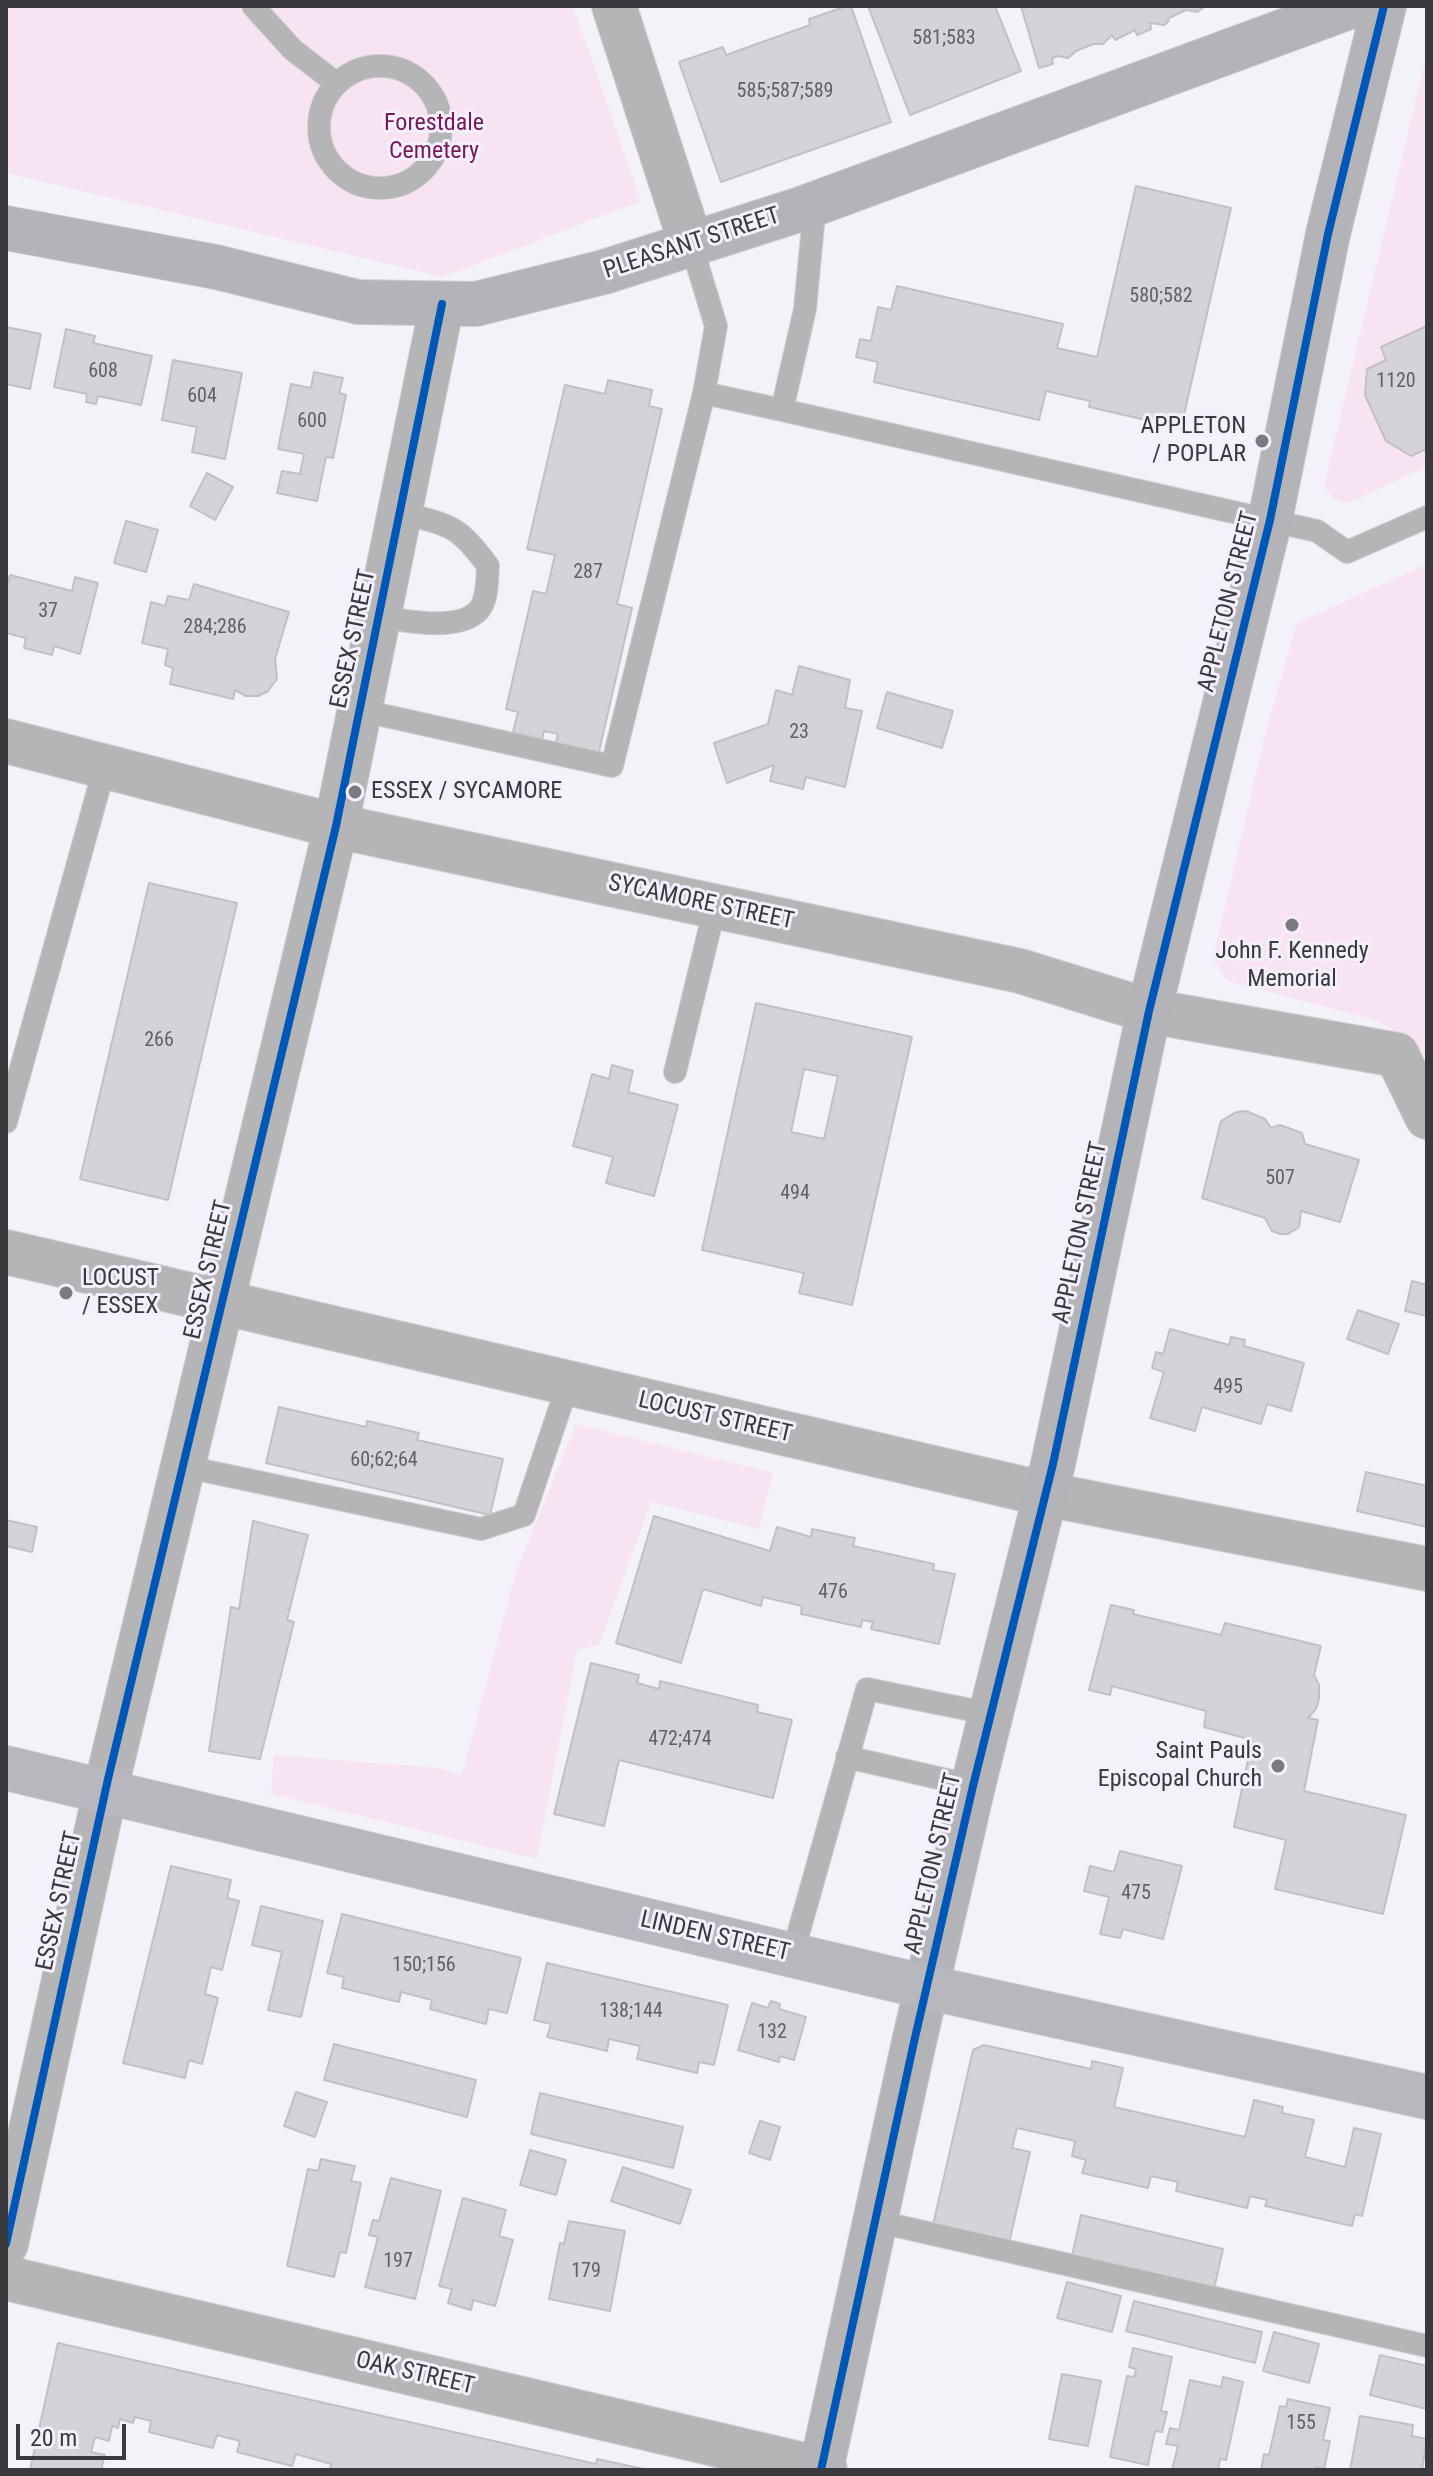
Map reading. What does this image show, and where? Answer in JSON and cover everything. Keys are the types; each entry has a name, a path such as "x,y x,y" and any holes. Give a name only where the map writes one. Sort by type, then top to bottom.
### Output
{"main road":[{"name":"LINDEN STREET","path":"6,1768 792,1956 1427,2097"}],"street":[{"path":"614,6 691,244"},
{"name":"PLEASANT STREET","path":"6,228 216,267 358,302 476,304 604,272 815,204 1352,6"},
{"name":"APPLETON STREET","path":"822,2470 926,1987 1045,1494 1149,1011 1270,520 1328,234 1384,6"},
{"name":"ESSEX STREET","path":"6,2244 105,1793 336,826 442,304"},
{"name":"SYCAMORE STREET","path":"6,741 336,826 1020,971 1149,1011 1397,1055 1427,1117"},
{"name":"LOCUST STREET","path":"6,1252 1045,1494 1427,1569"},
{"name":"OAK STREET","path":"6,2278 822,2470"}],"lane":[{"path":"253,6 293,50 336,83"},
{"path":"382,65 406,71 421,81 435,100 442,123 438,148 427,167 410,181 391,188 369,188 350,181 329,163 320,141 319,111 336,83 364,66 382,65"},
{"path":"782,410 805,309 815,204"},
{"path":"359,710 612,766 704,393 716,326 691,244"},
{"path":"704,393 1317,531 1347,552 1427,517"},
{"path":"380,617 437,624 461,620 479,610 485,596 488,566 469,540 452,526 400,512"},
{"path":"6,1122 105,766"},
{"path":"675,1072 715,907"},
{"path":"182,1466 481,1529 524,1515 568,1384"},
{"path":"792,1956 867,1689 991,1714"},
{"path":"847,1757 973,1786"},
{"path":"875,2221 1427,2346"}],"green space":[{"name":"Forestdale Cemetery","path":"6,6 573,6 641,201 443,277 6,173"},
{"path":"1427,53 1427,326 1381,347 1386,360 1367,369 1365,395 1386,441 1411,455 1426,449 1427,467 1348,503 1333,499 1324,485"},
{"path":"1427,564 1427,1058 1411,1042 1379,1021 1227,981 1213,958 1267,726 1297,623"},
{"path":"576,1424 773,1473 759,1529 651,1502 599,1645 577,1650 537,1859 271,1794 274,1755 439,1768 462,1775 515,1575"}],"building":[{"path":"851,6 891,122 721,182 679,62 723,47 726,55 810,25 809,19"},
{"path":"868,6 995,6 1021,71 910,115"},
{"path":"1021,6 1206,6 1197,12 1186,10 1169,18 1164,25 1150,23 1151,29 1137,35 1135,30 1115,40 1112,35 1103,44 1093,44 1068,58 1052,58 1053,64 1039,68"},
{"path":"1136,186 1231,208 1181,428 1089,407 1090,401 1046,391 1039,420 874,382 878,362 856,357 860,339 871,341 878,307 891,310 897,286 1063,324 1057,348 1097,357"},
{"path":"1427,326 1427,452 1426,449 1411,456 1386,441 1365,395 1367,369 1386,360 1381,347"},
{"path":"6,327 41,334 30,389 6,384"},
{"path":"66,329 95,336 93,343 152,356 141,405 98,396 96,404 86,402 87,394 54,387"},
{"path":"173,360 242,373 225,459 192,452 197,427 162,420"},
{"path":"314,372 343,378 339,393 346,395 333,458 326,457 317,501 277,493 282,471 300,474 304,454 278,449 291,384 311,388"},
{"path":"608,380 652,390 649,406 662,409 617,604 632,608 598,756 555,746 558,734 544,731 542,739 513,732 518,712 506,709 533,591 546,594 555,555 527,549 565,385 605,394"},
{"path":"207,473 233,487 215,520 190,506"},
{"path":"126,521 158,530 146,572 114,563"},
{"path":"10,575 72,591 75,577 98,583 80,654 54,646 52,655 24,648 26,638 6,633 6,589"},
{"path":"194,584 289,612 275,659 277,679 268,691 258,696 246,696 235,690 233,699 170,684 173,668 165,665 168,649 142,643 151,602 165,606 168,596 189,600"},
{"path":"799,666 850,680 845,708 862,711 845,787 806,777 803,789 770,781 774,765 727,783 714,743 768,724 776,690 792,695"},
{"path":"887,692 953,711 942,748 877,728"},
{"path":"149,883 237,903 168,1200 80,1179"},
{"path":"756,1003 912,1037 852,1305 799,1293 804,1273 702,1250","holes":["804,1069 838,1076 824,1139 791,1132"]},
{"path":"612,1065 633,1071 628,1092 678,1105 654,1196 606,1183 613,1157 573,1146 592,1074 609,1079"},
{"path":"1246,1111 1265,1119 1271,1128 1280,1125 1302,1133 1305,1144 1359,1160 1340,1222 1301,1211 1299,1227 1288,1234 1280,1234 1272,1231 1265,1218 1202,1198 1221,1121 1236,1112"},
{"path":"1412,1281 1427,1285 1427,1316 1405,1311"},
{"path":"1358,1310 1399,1324 1388,1354 1347,1339"},
{"path":"1170,1329 1229,1345 1231,1337 1245,1340 1244,1346 1304,1363 1291,1411 1267,1404 1261,1424 1202,1407 1195,1431 1150,1418 1164,1372 1152,1368 1156,1352 1163,1354"},
{"path":"279,1407 366,1427 367,1421 419,1433 417,1440 503,1459 490,1515 266,1463"},
{"path":"1366,1472 1427,1486 1427,1527 1357,1511"},
{"path":"654,1516 770,1551 777,1527 811,1537 812,1529 855,1538 853,1546 934,1564 933,1570 955,1574 939,1644 871,1629 873,1622 862,1620 861,1627 801,1614 802,1606 763,1597 761,1606 703,1589 681,1663 616,1643"},
{"path":"6,1520 37,1527 32,1552 6,1546"},
{"path":"253,1521 308,1535 287,1620 294,1622 260,1759 209,1751 231,1607 239,1609"},
{"name":"Saint Pauls Episcopal Church","path":"1111,1605 1134,1610 1133,1614 1221,1635 1225,1623 1321,1646 1314,1675 1319,1685 1319,1699 1316,1709 1308,1718 1318,1720 1304,1791 1406,1815 1383,1914 1275,1889 1286,1840 1234,1827 1252,1740 1204,1727 1206,1711 1112,1686 1110,1695 1089,1690"},
{"path":"591,1663 639,1675 637,1683 659,1689 660,1681 758,1705 757,1712 792,1720 773,1798 619,1760 604,1826 554,1814"},
{"path":"1120,1851 1182,1866 1163,1939 1123,1929 1120,1938 1100,1934 1109,1897 1084,1891 1090,1866 1114,1872"},
{"path":"171,1866 231,1880 227,1898 239,1901 222,1970 211,1967 205,1994 218,1998 202,2064 189,2060 185,2078 123,2063"},
{"path":"261,1906 323,1921 301,2017 268,2010 282,1952 252,1945"},
{"path":"342,1914 521,1958 507,2013 489,2009 486,2024 430,2009 432,2000 401,1992 399,2002 342,1988 344,1977 327,1973"},
{"path":"547,1963 728,2005 714,2065 699,2062 697,2073 637,2059 640,2046 609,2039 607,2051 547,2037 551,2024 534,2020"},
{"path":"771,2001 780,2004 779,2009 806,2017 794,2060 780,2056 779,2062 738,2050 752,2003 768,2008"},
{"path":"334,2044 476,2080 467,2117 324,2080"},
{"path":"984,2045 1091,2069 1092,2061 1123,2068 1114,2107 1245,2137 1254,2100 1283,2107 1282,2113 1314,2120 1305,2157 1345,2167 1354,2128 1381,2134 1362,2216 1355,2214 1352,2226 1265,2206 1267,2200 1250,2196 1247,2208 1176,2191 1178,2182 1151,2176 1148,2188 1082,2173 1086,2160 1072,2156 1075,2141 1017,2128 1012,2148 1030,2152 1009,2243 933,2225 973,2050"},
{"path":"296,2092 327,2102 315,2137 284,2126"},
{"path":"540,2093 683,2127 673,2168 531,2134"},
{"path":"760,2121 780,2127 770,2160 749,2153"},
{"path":"530,2150 566,2160 556,2195 520,2185"},
{"path":"321,2159 355,2166 351,2181 361,2183 346,2253 340,2252 334,2277 287,2266 308,2169 318,2171"},
{"path":"623,2167 691,2190 680,2224 611,2201"},
{"path":"391,2178 441,2191 415,2299 365,2287 378,2237 369,2235 373,2220 379,2221"},
{"path":"463,2198 506,2210 499,2236 513,2240 495,2306 473,2300 471,2310 448,2303 452,2289 439,2286"},
{"path":"1081,2215 1223,2249 1214,2289 1072,2256"},
{"path":"569,2221 625,2231 610,2311 549,2299 560,2243 564,2244"},
{"path":"1067,2282 1121,2296 1112,2332 1057,2318"},
{"path":"1134,2301 1262,2332 1255,2363 1126,2331"},
{"path":"1274,2332 1319,2344 1309,2383 1263,2371"},
{"path":"58,2343 596,2464 597,2459 648,2470 330,2470 331,2464 296,2454 292,2466 237,2452 240,2441 217,2435 213,2448 149,2432 151,2421 135,2417 133,2423 120,2419 118,2428 112,2426 109,2441 95,2437 91,2452 105,2455 101,2470 30,2470"},
{"path":"1133,2348 1172,2357 1161,2411 1167,2412 1162,2432 1155,2431 1148,2465 1110,2457 1127,2376 1134,2377 1136,2369 1129,2367"},
{"path":"1380,2355 1427,2366 1427,2409 1370,2395"},
{"path":"1062,2374 1101,2381 1088,2446 1049,2439"},
{"path":"1223,2377 1243,2382 1226,2460 1220,2459 1218,2470 1172,2470 1178,2446 1166,2444 1170,2428 1179,2430 1190,2380 1221,2387"},
{"path":"1288,2399 1330,2408 1323,2440 1330,2441 1324,2469 1261,2470 1264,2454 1269,2455 1280,2406 1286,2407"},
{"path":"1360,2416 1413,2425 1412,2436 1427,2439 1422,2470 1350,2470"}],"cycle path":[{"path":"821,2470 973,1786 1053,1464 1149,1011 1270,520 1328,234 1384,6"},
{"path":"6,2244 108,1779 336,826 442,304"}],"place":[{"name":"APPLETON / POPLAR","path":"1262,441"},
{"name":"ESSEX / SYCAMORE","path":"355,792"},
{"name":"John F. Kennedy Memorial","path":"1292,925"},
{"name":"LOCUST / ESSEX","path":"66,1293"},
{"name":"Saint Pauls Episcopal Church","path":"1278,1766"}]}
